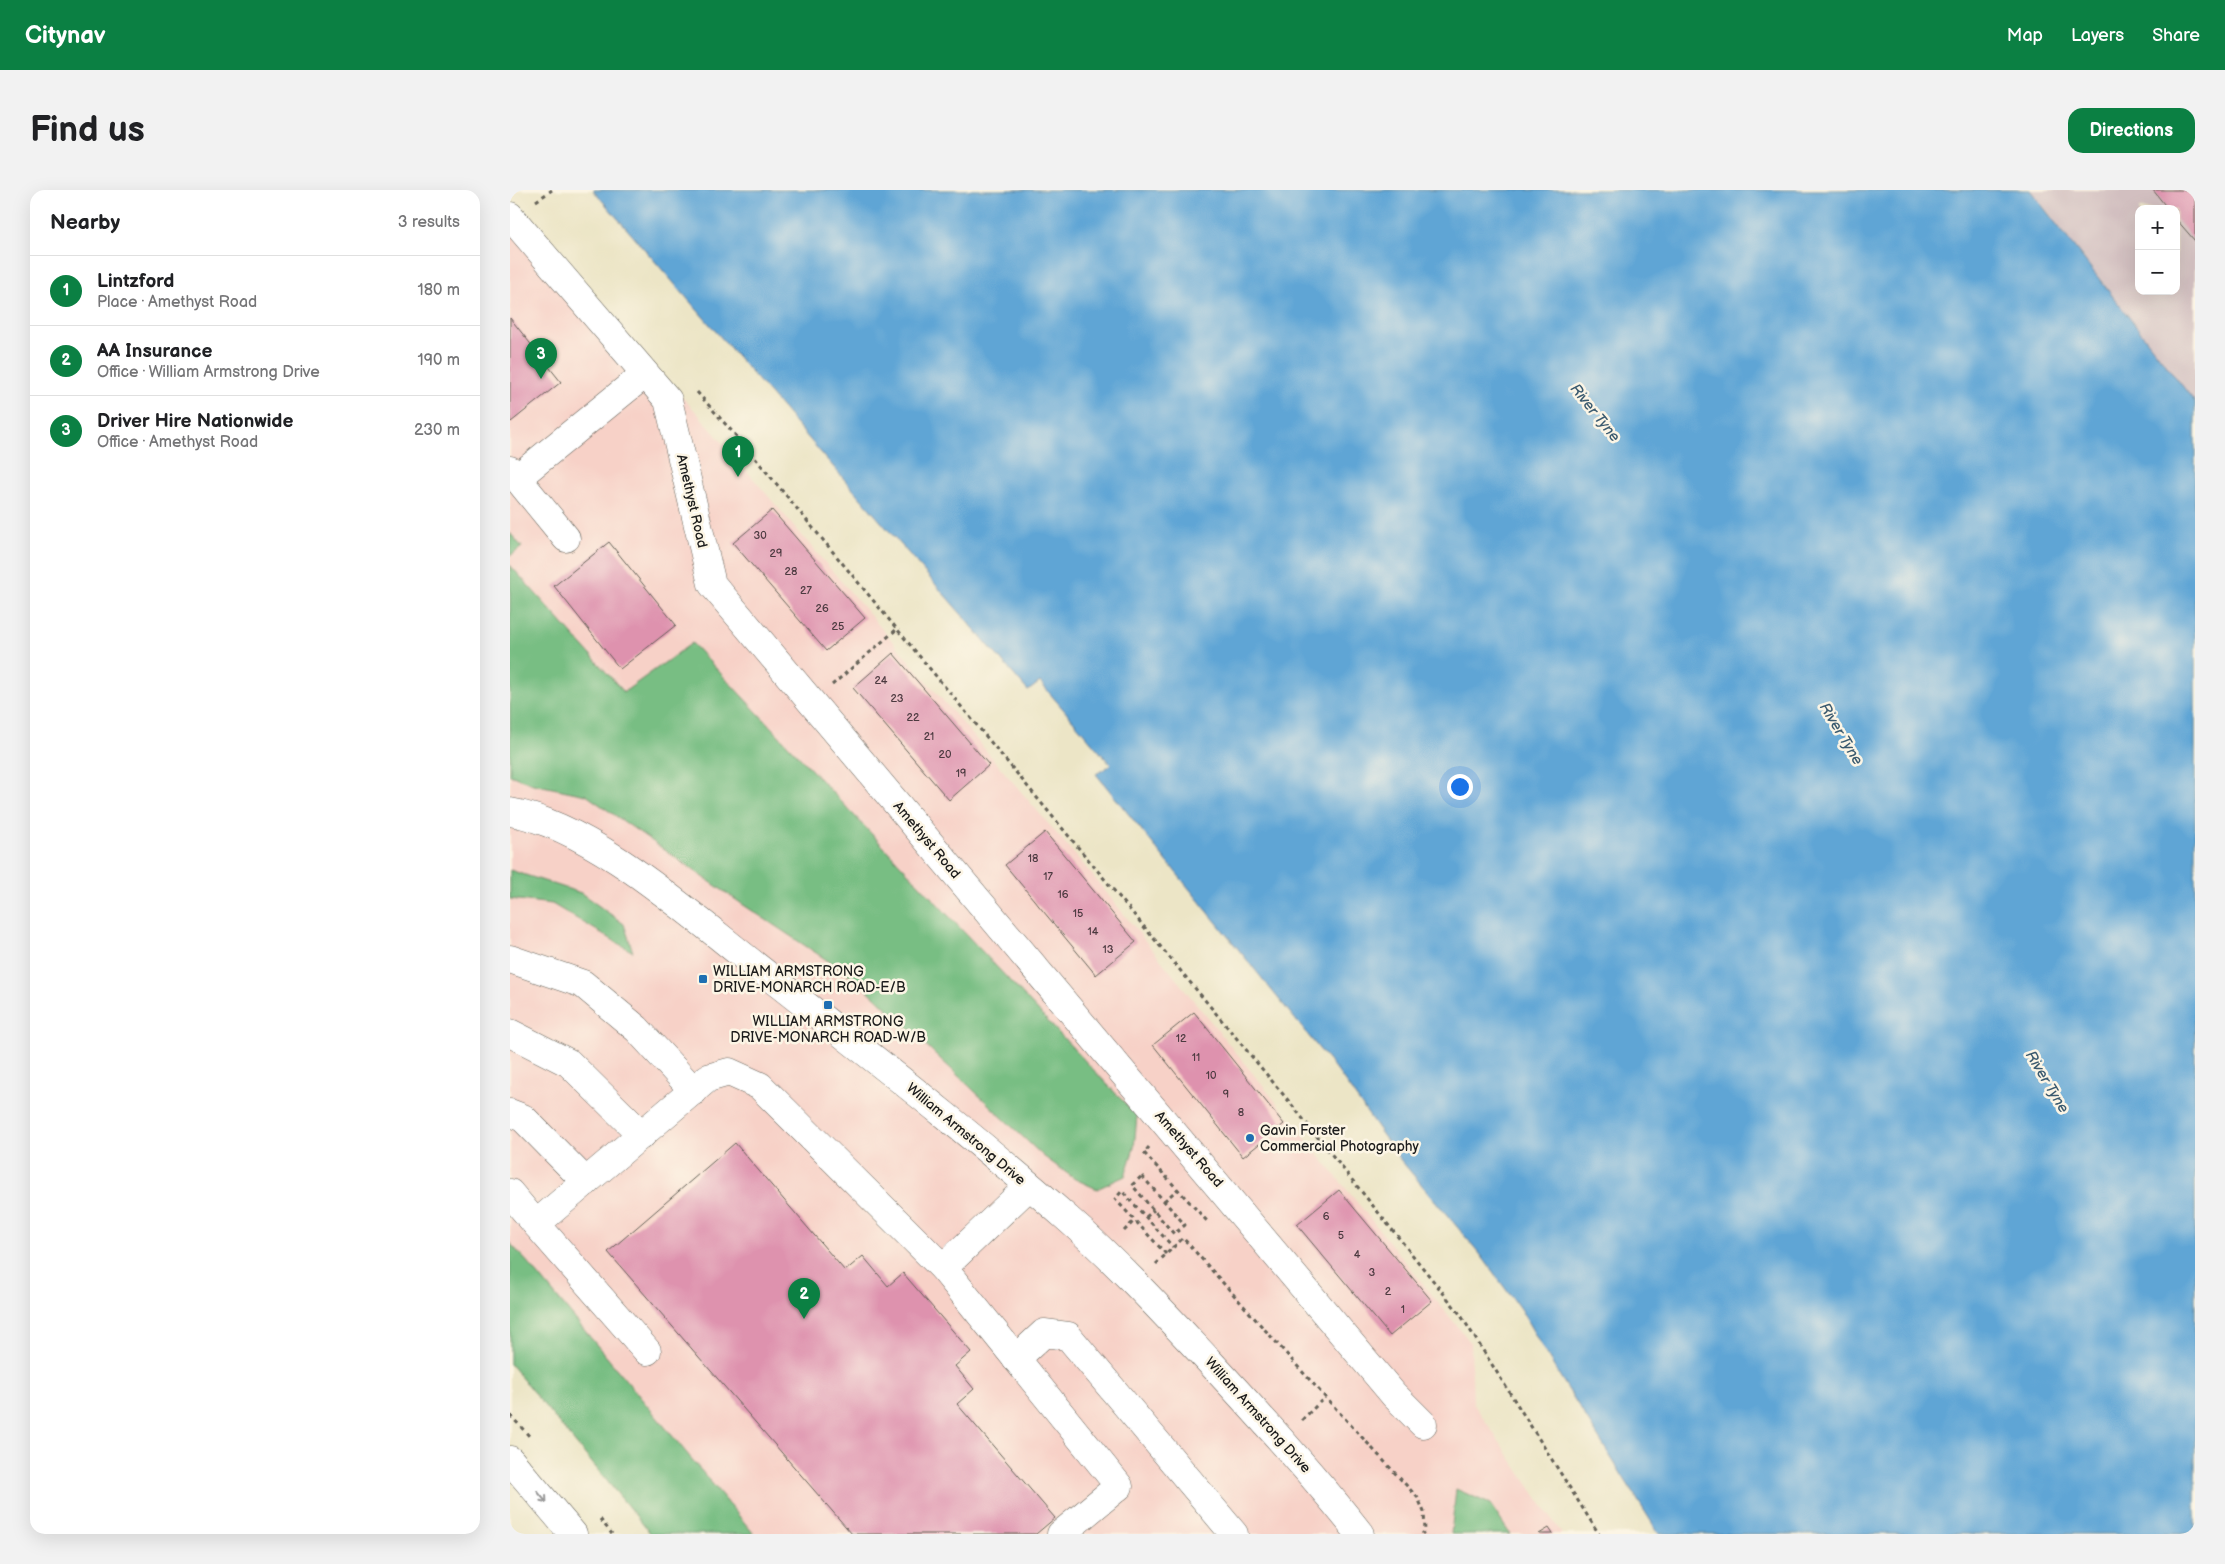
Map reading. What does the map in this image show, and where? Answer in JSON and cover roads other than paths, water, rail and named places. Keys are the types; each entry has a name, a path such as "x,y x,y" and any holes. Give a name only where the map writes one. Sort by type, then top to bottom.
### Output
{"street":[{"name":"Amethyst Road","path":"521,210 645,374 668,400 712,584 1230,1197 1394,1395 1423,1424"},
{"path":"566,538 513,474 645,374"},
{"name":"William Armstrong Drive","path":"510,812 530,816 591,844 658,889 944,1114 1029,1186 1069,1220 1142,1290 1282,1440 1360,1534"},
{"path":"510,959 582,984 637,1029 694,1091"},
{"path":"510,1033 569,1063 642,1135"},
{"path":"536,1224 708,1078 729,1072 760,1086 943,1268 1119,1486 1061,1534"},
{"path":"510,1113 523,1118 586,1182"},
{"path":"943,1268 1029,1186"},
{"path":"510,1193 647,1351"},
{"path":"1016,1359 1044,1333 1068,1336 1234,1534"},
{"path":"510,1460 573,1534"}],"water":[{"name":"River Tyne","path":"593,190 2030,190 2195,402 2195,1534 1659,1534 1546,1354 1521,1310 1480,1254 1399,1158 1338,1072 1096,774 1111,765 1040,682 1028,691"}],"place":[{"name":"Driver Hire Nationwide","path":"541,379"},
{"name":"Lintzford","path":"738,477"},
{"name":"WILLIAM ARMSTRONG DRIVE-MONARCH ROAD-E/B","path":"703,979"},
{"name":"WILLIAM ARMSTRONG DRIVE-MONARCH ROAD-W/B","path":"828,1005"},
{"name":"Gavin Forster Commercial Photography","path":"1250,1138"},
{"name":"AA Insurance","path":"804,1319"}]}
